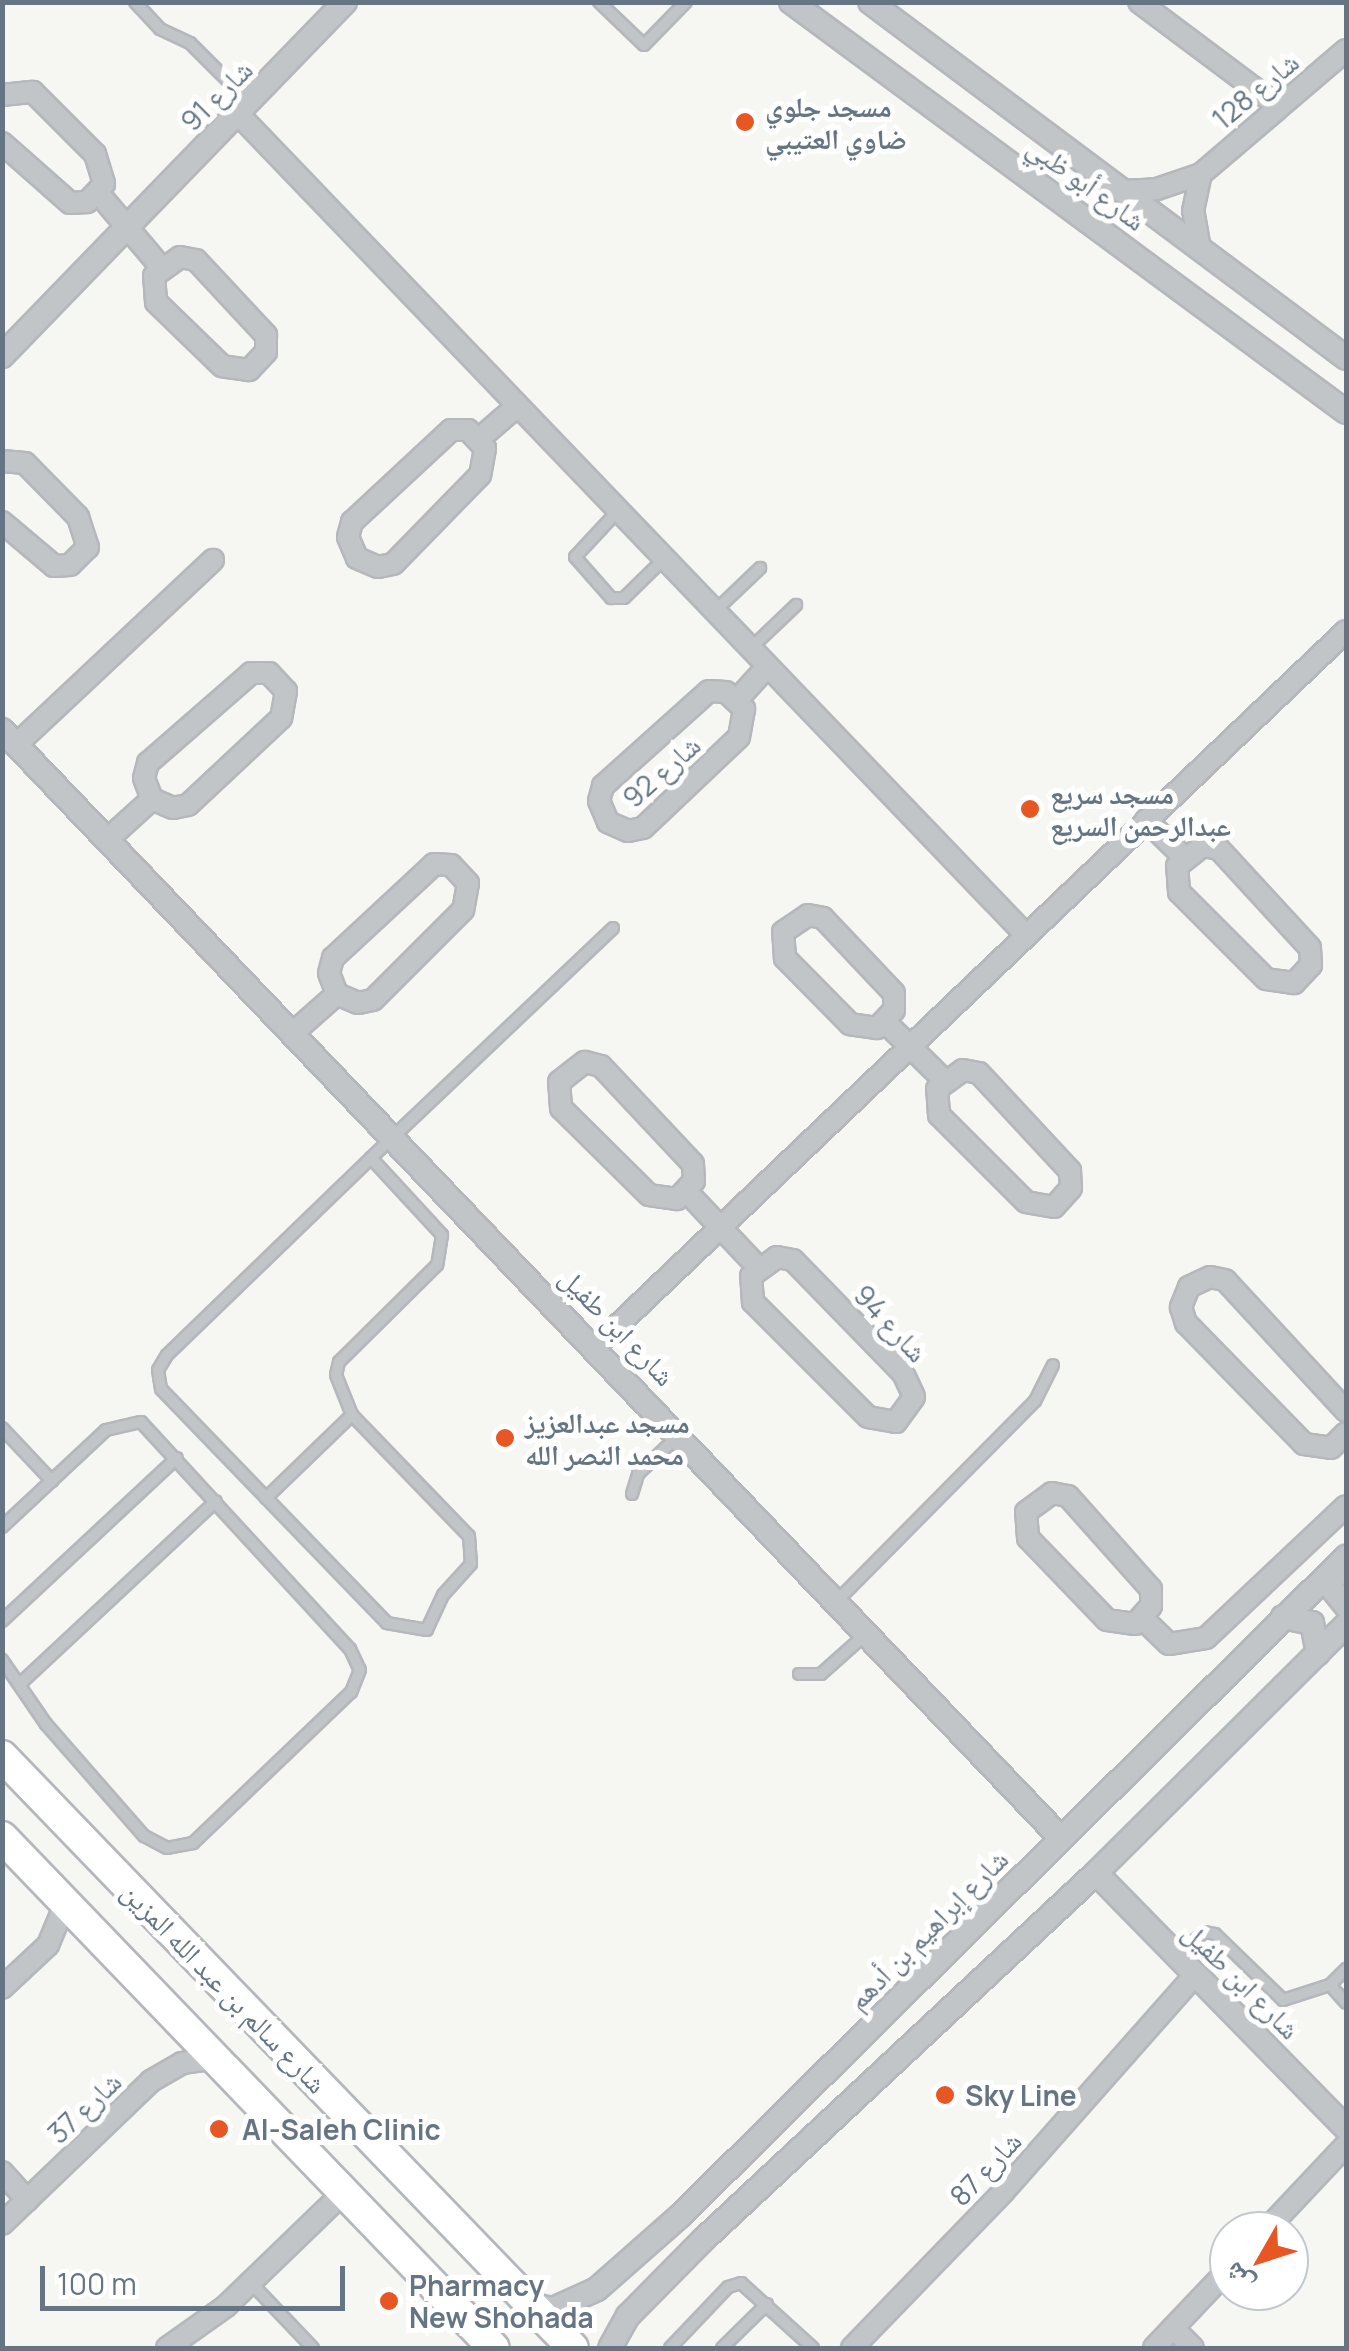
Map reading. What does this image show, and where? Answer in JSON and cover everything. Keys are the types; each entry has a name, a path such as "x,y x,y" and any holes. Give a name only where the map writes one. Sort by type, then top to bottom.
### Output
{"main road":[{"name":"شارع سالم بن عبد الله المزين","path":"2,1756 573,2348"},
{"name":"شارع سالم بن عبد الله المزين","path":"2,1836 494,2348"},
{"path":"354,2200 393,2203 405,2174"}],"street":[{"name":"شارع 91","path":"2,356 125,224 246,110 345,2"},
{"name":"شارع أبو ظبي","path":"791,2 1346,412"},
{"name":"شارع أبو ظبي","path":"870,2 1346,358"},
{"path":"1140,2 1278,106"},
{"name":"شارع 128","path":"1122,191 1157,189 1200,174 1278,106 1343,58"},
{"path":"2,95 33,92 95,154 105,177 99,194 81,204 60,198 2,143"},
{"path":"246,110 515,408 1026,935"},
{"path":"1200,174 1193,211 1200,250"},
{"path":"99,194 160,266"},
{"path":"180,257 196,260 266,335 261,362 243,372 222,366 156,302 152,287 160,266 180,257"},
{"path":"479,439 515,408"},
{"path":"461,429 479,439 487,455 480,475 393,564 378,567 357,558 348,538 352,522 438,438 461,429"},
{"path":"2,461 25,463 78,517 88,547 70,566 54,566 2,522"},
{"path":"10,737 213,560"},
{"path":"596,1346 1146,820 1344,637"},
{"path":"737,700 766,668"},
{"path":"251,672 268,673 279,682 288,698 281,718 202,792 181,807 152,799 144,778 148,763 251,672"},
{"name":"شارع 92","path":"709,691 737,700 745,716 739,737 644,828 628,831 608,822 599,802 602,786 709,691"},
{"name":"شارع ابن طفيل","path":"10,737 596,1346 1061,1838"},
{"path":"108,839 152,799"},
{"path":"1146,820 1183,856"},
{"path":"1203,846 1219,849 1310,948 1311,965 1302,977 1287,985 1266,979 1179,892 1175,877 1183,856 1203,846"},
{"path":"444,864 462,874 470,889 463,910 373,1000 358,1003 338,994 328,973 332,958 420,873 444,864"},
{"path":"808,915 824,918 885,980 895,1003 885,1022 870,1030 850,1024 785,958 781,943 790,922 808,915"},
{"path":"294,1032 338,994"},
{"path":"885,1022 943,1079"},
{"path":"585,1062 600,1066 694,1164 686,1191 670,1201 649,1195 560,1108 556,1093 565,1072 585,1062"},
{"path":"963,1070 979,1073 1070,1171 1071,1188 1062,1200 1047,1208 1026,1202 939,1116 935,1100 943,1079 963,1070"},
{"path":"686,1191 757,1266"},
{"name":"شارع 94","path":"778,1256 793,1260 903,1373 914,1396 904,1416 889,1423 868,1417 753,1302 749,1287 757,1266 778,1256"},
{"path":"1344,1441 1325,1450 1304,1444 1186,1322 1181,1307 1189,1287 1210,1277 1225,1280 1346,1411"},
{"path":"1052,1493 1068,1496 1151,1589 1152,1606 1142,1618 1128,1626 1107,1620 1028,1538 1024,1523 1031,1502 1052,1493"},
{"path":"1142,1618 1170,1644 1206,1638 1346,1506"},
{"path":"1345,1559 1330,1586 1346,1606"},
{"name":"شارع إبراهيم بن أدهم","path":"531,2304 553,2309 597,2289 713,2183 1345,1559"},
{"path":"1283,1617 1312,1623 1318,1653"},
{"path":"610,2348 628,2316 737,2209 1096,1873 1346,1626"},
{"name":"شارع ابن طفيل","path":"1096,1873 1345,2128"},
{"path":"2,1988 56,1934 66,1902"},
{"name":"شارع 87","path":"852,2348 1004,2192 1194,1976"},
{"name":"شارع 37","path":"2,2224 151,2081 182,2063 218,2058"},
{"path":"1281,2211 1345,2128"},
{"path":"2,2172 28,2200"},
{"path":"713,2183 714,2206 737,2209"},
{"path":"167,2348 354,2200"},
{"path":"1154,2348 1209,2290"},
{"path":"1174,2328 1193,2348"}],"lane":[{"path":"135,2 160,28 190,43 246,110"},
{"path":"599,2 644,44 686,2"},
{"path":"616,513 575,557 611,598 624,598 663,560"},
{"path":"713,612 760,568"},
{"path":"749,649 796,606"},
{"path":"372,1158 436,1226 444,1252 339,1362 340,1392 352,1415 469,1536 471,1564 443,1595 427,1630 387,1623 160,1389 158,1370 167,1354 612,928"},
{"path":"399,1186 422,1165"},
{"path":"838,1601 1036,1401 1052,1365"},
{"path":"266,1498 352,1415"},
{"path":"2,1527 122,1421 140,1422 350,1650 360,1670 352,1692 193,1842 167,1848 144,1836 46,1724 22,1682 3,1662"},
{"path":"2,1428 52,1481"},
{"path":"632,1494 638,1474 680,1434"},
{"path":"2,1621 177,1458"},
{"path":"22,1682 216,1502"},
{"path":"799,1674 821,1674 868,1633"},
{"path":"1176,1956 1204,1932 1215,1934 1282,2000 1330,1985 1346,1970"},
{"path":"1330,1985 1346,2003"},
{"path":"251,2283 313,2348"},
{"path":"670,2348 734,2284 746,2285 813,2348"},
{"path":"722,2348 767,2304"}],"place":[{"name":"مسجد جلوي ضاوي العتيبي","path":"745,122"},
{"name":"مسجد سريع عبدالرحمن السريع","path":"1030,809"},
{"name":"مسجد عبدالعزيز محمد النصر الله","path":"505,1438"},
{"name":"Sky Line","path":"945,2095"},
{"name":"Al-Saleh Clinic","path":"219,2129"},
{"name":"Pharmacy New Shohada","path":"389,2301"}]}
